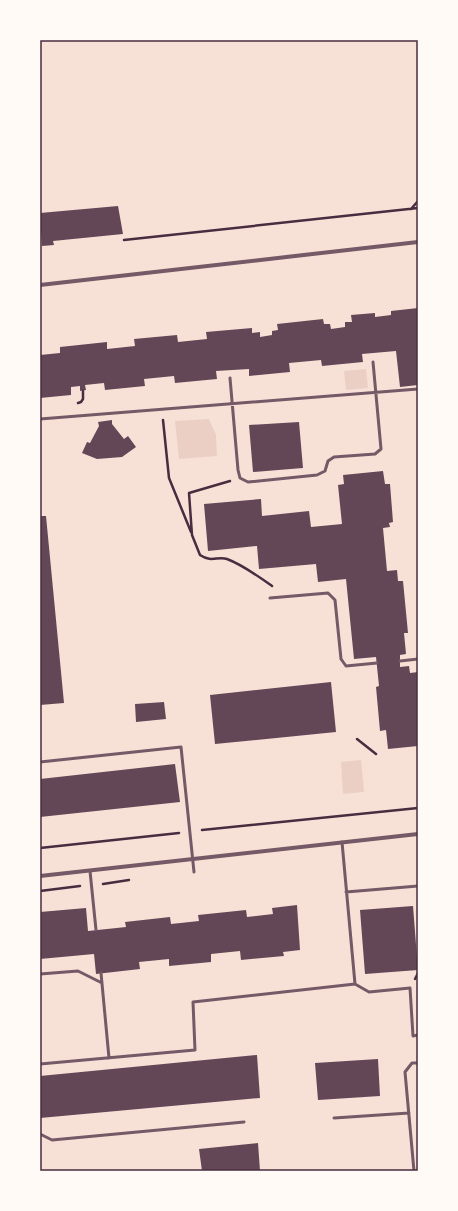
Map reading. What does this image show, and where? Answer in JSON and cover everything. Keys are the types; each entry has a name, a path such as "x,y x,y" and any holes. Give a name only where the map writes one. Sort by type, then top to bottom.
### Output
{"street":[{"path":"40,285 418,242"},
{"path":"40,876 418,834"}],"lane":[{"path":"230,378 240,478 248,482 317,475 325,471 328,461 334,457 375,454 381,449 373,362"},
{"path":"40,419 418,389"},
{"path":"270,598 328,593 334,600 341,659 346,666 377,663"},
{"path":"400,661 418,659"},
{"path":"40,762 181,747 194,872"},
{"path":"342,842 356,984"},
{"path":"90,871 96,930"},
{"path":"346,892 418,886"},
{"path":"40,974 78,971 102,984"},
{"path":"101,973 109,1058"},
{"path":"40,1064 194,1050 193,1002 356,984 369,992 410,988 413,1036 418,1035"},
{"path":"414,1171 405,1072 412,1063 418,1063"},
{"path":"334,1118 408,1113"},
{"path":"40,1134 52,1140 244,1122"}],"path":[{"path":"410,209 418,200"},
{"path":"124,240 418,208"},
{"path":"73,403 81,402 83,399 83,391"},
{"path":"162,409 169,478 200,556 207,560 225,558 257,574 285,596"},
{"path":"192,535 189,492 240,478"},
{"path":"358,739 376,754"},
{"path":"40,848 418,808"},
{"path":"40,891 92,885"}],"shaded area":[{"path":"366,369 368,388 346,390 344,371"},
{"path":"209,419 216,435 217,456 179,459 175,421"},
{"path":"361,760 364,792 343,794 341,762"}],"building":[{"path":"118,206 123,234 53,241 54,245 42,246 40,213"},
{"path":"418,308 418,385 400,387 396,351 362,354 363,362 322,366 321,360 289,363 290,372 249,376 249,369 216,371 217,379 175,383 174,376 144,379 145,386 105,390 104,383 85,385 86,390 80,391 80,386 71,387 71,395 40,398 40,355 60,353 60,347 107,342 107,349 135,346 134,339 177,335 178,342 207,339 206,332 252,328 252,333 260,332 260,337 272,335 272,331 278,330 277,324 323,319 324,324 330,324 331,329 345,327 345,322 352,322 351,315 375,313 375,317 391,315 391,311"},
{"path":"112,420 112,424 124,439 128,436 136,447 122,457 97,459 82,453 87,442 90,443 99,426 98,422"},
{"path":"299,422 303,468 253,472 249,425"},
{"path":"383,471 385,484 390,484 393,522 389,523 390,527 383,528 387,571 397,570 398,581 403,581 408,633 404,633 406,654 400,655 400,667 409,666 410,673 418,672 418,746 388,749 386,730 380,731 376,687 379,686 376,657 354,659 346,579 318,582 316,564 259,569 257,546 208,551 204,504 261,499 262,516 309,511 311,527 342,524 338,485 344,484 343,475"},
{"path":"40,516 46,516 64,703 40,705"},
{"path":"331,682 336,732 215,744 210,695"},
{"path":"164,702 166,719 136,722 135,704"},
{"path":"175,764 180,802 40,817 40,779"},
{"path":"297,905 300,950 283,952 284,956 241,960 240,951 211,954 211,962 169,966 169,959 139,962 140,969 96,974 94,954 40,959 40,912 86,908 88,931 126,927 125,922 170,917 171,924 199,921 198,915 246,910 247,917 273,914 272,908"},
{"path":"413,906 418,970 365,974 360,910"},
{"path":"257,1055 260,1098 40,1118 40,1076"},
{"path":"378,1059 380,1096 318,1100 315,1063"},
{"path":"258,1143 260,1171 202,1171 199,1149"}]}
